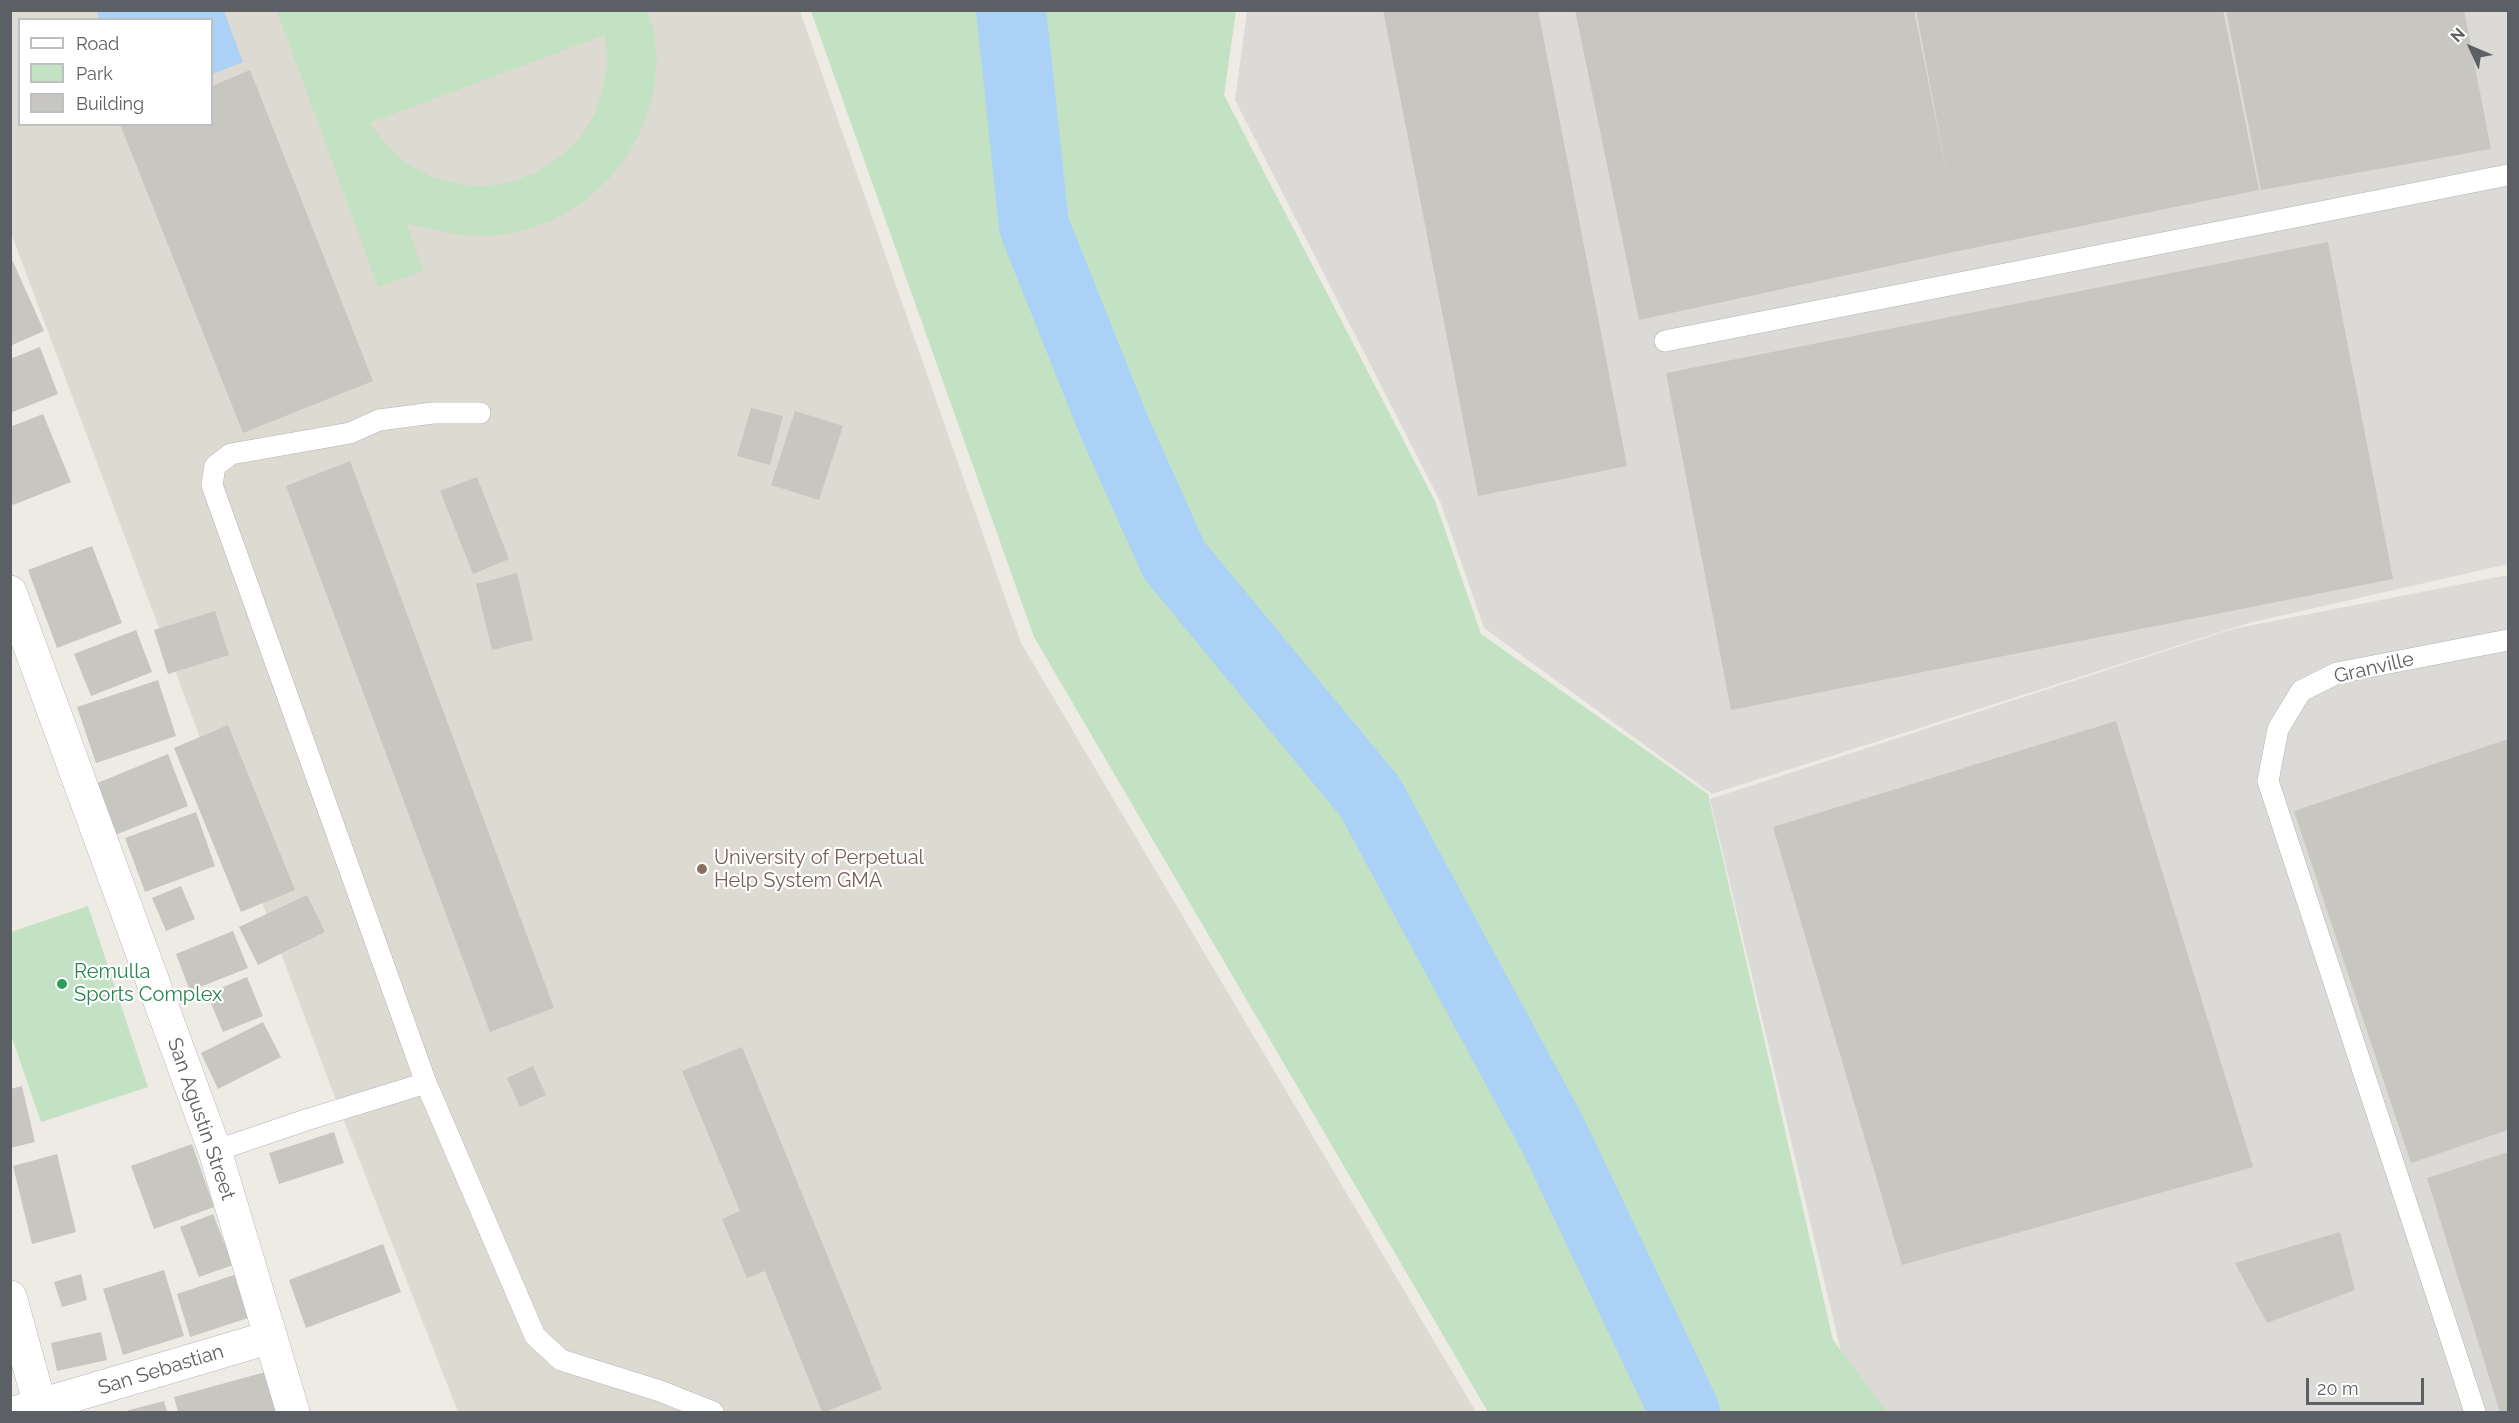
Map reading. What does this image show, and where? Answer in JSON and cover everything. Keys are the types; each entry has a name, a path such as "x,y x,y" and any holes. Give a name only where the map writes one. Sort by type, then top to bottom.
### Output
{"street":[{"name":"San Agustin Street","path":"10,592 215,1151 293,1413"},
{"path":"10,1297 33,1410"},
{"name":"San Sebastian","path":"33,1410 271,1337"}],"lane":[{"path":"1665,341 2508,175"},
{"path":"480,413 433,413 380,420 350,433 231,454 215,466 212,485 426,1083 535,1336 561,1360 660,1392 713,1413"},
{"name":"Granville","path":"2475,1413 2268,781 2278,729 2301,691 2337,673 2508,640"},
{"path":"215,1151 426,1083"}],"shaded area":[{"name":"University of Perpetual Help System GMA","path":"11,11 800,11 1021,643 1476,1412 458,1412 334,1095 11,233"},
{"path":"1247,11 2508,11 2508,564 2249,623 1712,794 1484,628 1440,501 1235,100"},
{"path":"2508,575 2508,1412 1884,1412 1843,1360 1710,799 2233,629"}],"green space":[{"path":"277,11 647,11 654,31 657,63 653,95 643,126 628,155 608,180 583,202 555,219 525,230 493,236 460,235 407,224 423,271 378,287","holes":["605,35 607,62 603,89 594,115 580,138 560,157 537,172 511,182 483,186 456,184 430,176 406,163 386,145 370,123"]},
{"path":"811,11 1236,11 1224,95 1435,501 1481,634 1708,794 1833,1340 1887,1412 1488,1412 1034,637"},
{"name":"Remulla Sports Complex","path":"88,906 148,1087 41,1122 11,1035 11,932"}],"water":[{"path":"96,11 224,11 243,62 213,74 213,18 100,18"}],"building":[{"path":"1383,10 1538,10 1627,466 1478,496"},
{"path":"1575,10 1914,10 1948,180 1916,10 2223,10 2259,190 1963,250 1639,320"},
{"path":"2226,10 2464,10 2491,149 2261,190"},
{"path":"250,70 373,381 243,433 121,126 213,126 213,86"},
{"path":"2328,242 2393,579 1731,710 1666,373"},
{"path":"10,255 44,331 10,346"},
{"path":"40,347 58,394 10,413 10,359"},
{"path":"751,408 783,416 770,465 737,456"},
{"path":"795,411 843,426 819,500 771,485"},
{"path":"43,414 71,482 13,505 10,498 10,427"},
{"path":"350,461 554,1008 490,1032 286,486"},
{"path":"477,477 509,559 473,574 440,491"},
{"path":"92,546 122,623 57,648 28,570"},
{"path":"517,573 533,640 492,650 476,584"},
{"path":"215,611 229,655 168,674 154,630"},
{"path":"136,630 152,672 91,696 74,654"},
{"path":"158,680 176,736 96,763 77,707"},
{"path":"2116,721 2253,1167 1902,1265 1773,827"},
{"path":"228,725 295,890 241,912 174,748"},
{"path":"2508,739 2508,1130 2411,1163 2294,811"},
{"path":"168,754 188,806 115,835 95,784"},
{"path":"196,812 215,866 145,892 125,838"},
{"path":"181,886 195,919 166,931 152,898"},
{"path":"307,895 325,932 258,965 239,927"},
{"path":"233,931 248,968 190,991 176,954"},
{"path":"247,977 263,1016 223,1032 207,994"},
{"path":"263,1022 281,1057 218,1089 201,1053"},
{"path":"742,1047 882,1389 825,1412 822,1412 765,1271 747,1278 722,1219 740,1211 682,1071"},
{"path":"533,1066 546,1095 520,1107 507,1078"},
{"path":"22,1086 35,1142 10,1148 10,1089"},
{"path":"334,1132 344,1163 279,1184 269,1153"},
{"path":"192,1144 214,1207 154,1229 131,1166"},
{"path":"2508,1152 2508,1412 2500,1412 2427,1178"},
{"path":"57,1154 76,1232 32,1244 13,1166"},
{"path":"213,1214 233,1265 199,1277 180,1227"},
{"path":"2340,1232 2355,1290 2267,1323 2235,1263"},
{"path":"383,1244 401,1292 306,1328 289,1280"},
{"path":"164,1270 184,1336 123,1355 103,1289"},
{"path":"81,1274 87,1300 62,1307 54,1282"},
{"path":"237,1274 251,1317 190,1337 177,1294"},
{"path":"101,1332 107,1360 57,1371 51,1343"},
{"path":"269,1371 280,1412 178,1412 174,1397"},
{"path":"164,1401 167,1412 122,1412"}],"waterway":[{"path":"1011,10 1034,226 1114,426 1174,560 1370,797 1553,1135 1685,1412"}],"place":[{"name":"University of Perpetual Help System GMA","path":"702,869"},
{"name":"Remulla Sports Complex","path":"62,984"}]}
